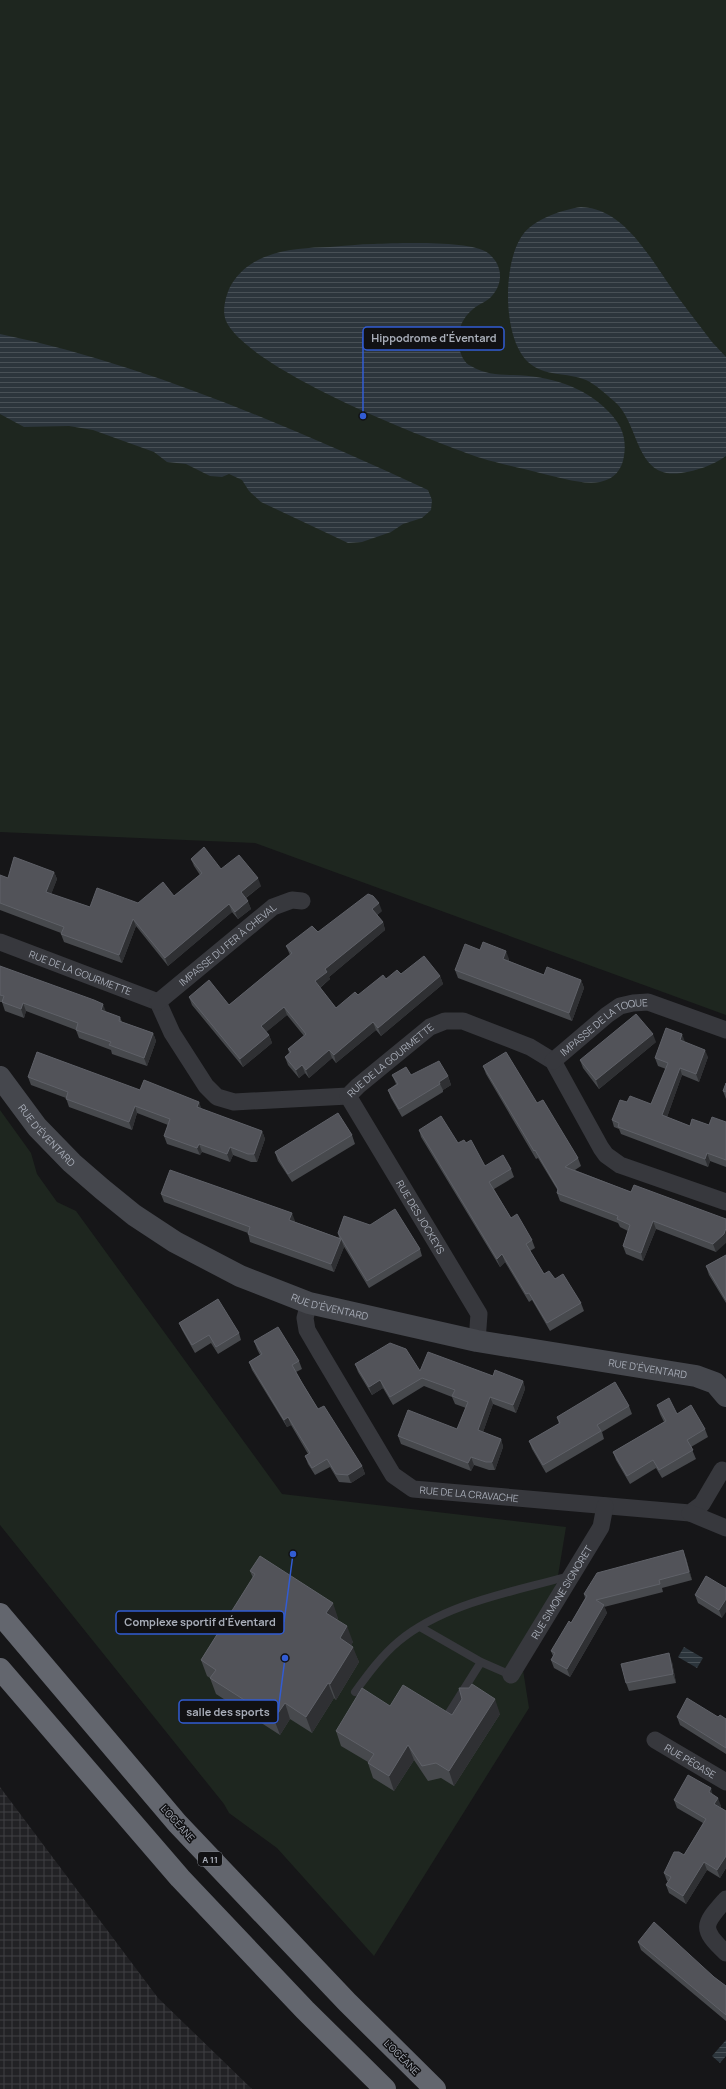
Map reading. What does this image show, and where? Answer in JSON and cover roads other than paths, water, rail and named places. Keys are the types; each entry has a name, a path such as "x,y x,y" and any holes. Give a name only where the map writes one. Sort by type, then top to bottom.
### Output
{"highway":[{"name":"L’OCÉANE","path":"0,1614 107,1742 193,1840 341,1996 435,2089"},
{"path":"0,1669 180,1878 305,2010 384,2089"}],"street":[{"name":"IMPASSE DU FER À CHEVAL","path":"158,1002 273,907 292,900 302,901"},
{"name":"RUE DE LA GOURMETTE","path":"0,942 158,1002 172,1033 206,1086 217,1097 234,1102 348,1096 358,1086 430,1027 444,1020 463,1021 530,1047 553,1061 606,1155 620,1165 726,1202"},
{"name":"IMPASSE DE LA TOQUE","path":"553,1061 607,1015 620,1006 634,1003 648,1002 726,1030"},
{"name":"RUE D'ÉVENTARD","path":"0,1077 37,1127 72,1163 134,1215 175,1242 234,1273 309,1303 477,1341 696,1376 715,1384 726,1396"},
{"name":"RUE DES JOCKEYS","path":"348,1096 479,1314 477,1341"},
{"name":"RUE DE LA CRAVACHE","path":"309,1303 305,1318 307,1330 393,1475 413,1489 690,1513 726,1528"},
{"path":"690,1513 702,1504 722,1470"},
{"name":"RUE SIMONE SIGNORET","path":"511,1675 600,1527 605,1506"},
{"name":"RUE PÉGASE","path":"655,1740 726,1782"},
{"path":"726,1899 709,1918 707,1930 712,1940 726,1953"}],"lane":[{"path":"355,1692 374,1666 399,1641 420,1627 451,1610 570,1576"},
{"path":"420,1627 481,1662 511,1675"},
{"path":"446,1716 481,1662"}],"place":[{"name":"Hippodrome d'Éventard","path":"363,416"},
{"name":"Complexe sportif d'Éventard","path":"293,1554"},
{"name":"salle des sports","path":"285,1658"}]}
